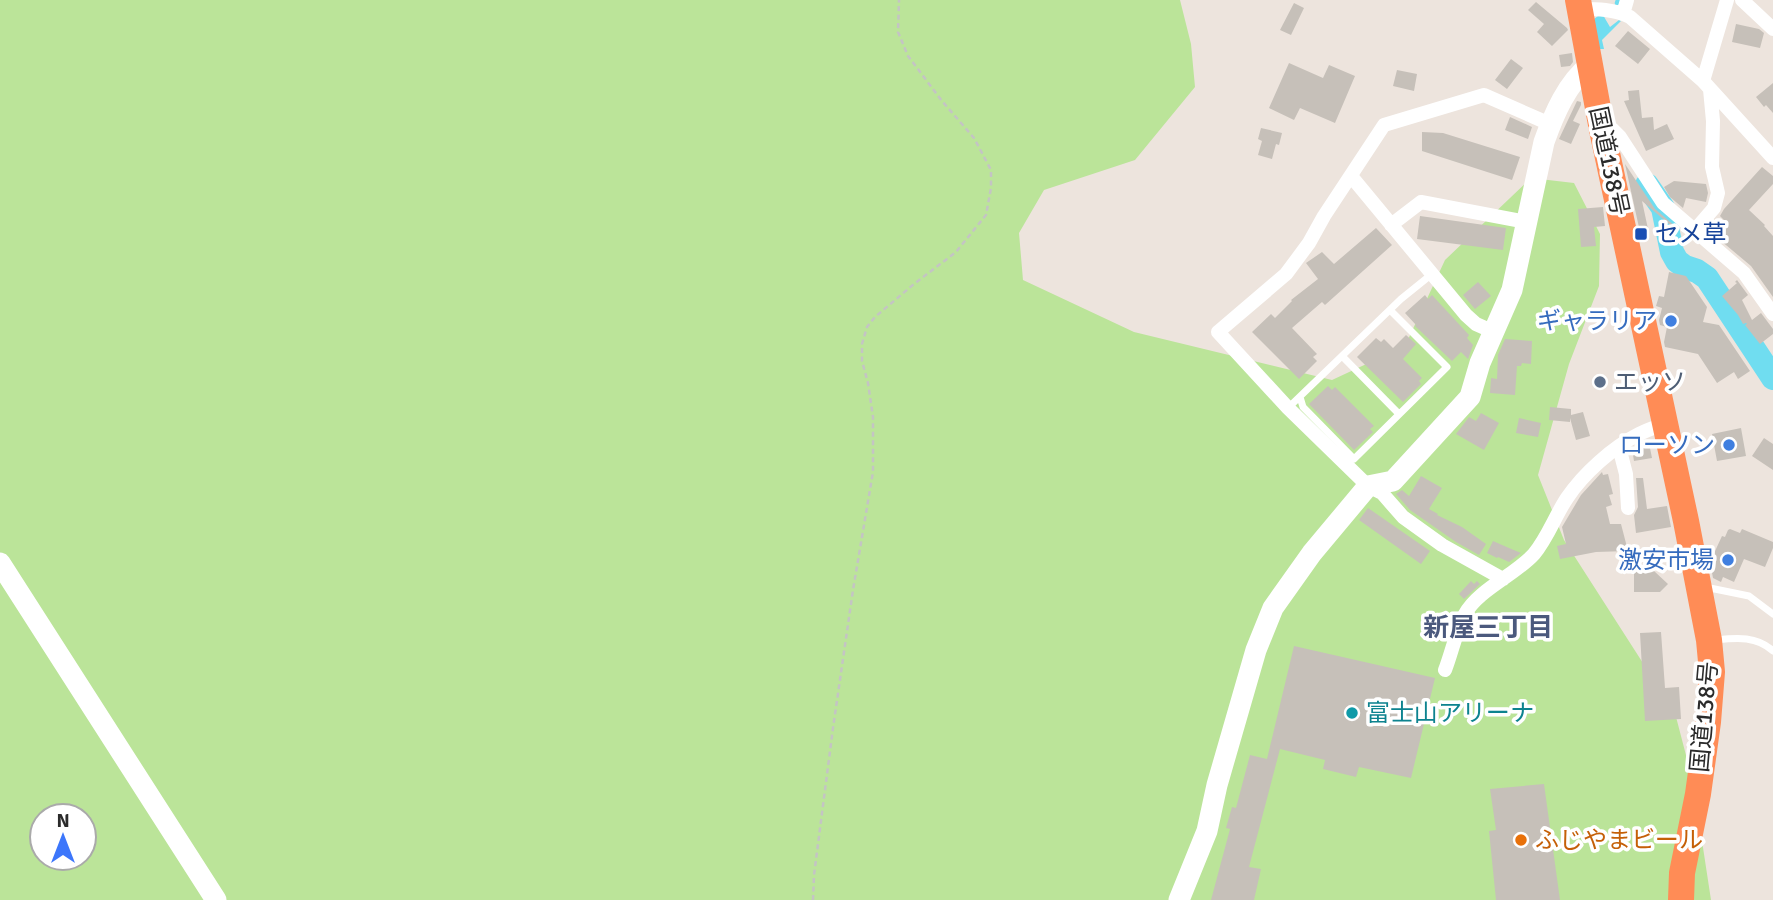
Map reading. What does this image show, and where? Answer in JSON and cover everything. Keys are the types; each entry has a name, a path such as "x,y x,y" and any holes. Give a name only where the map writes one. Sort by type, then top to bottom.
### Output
{"highway":[{"name":"国道138号","path":"1579,4 1602,130 1709,640 1712,672 1708,722 1698,794 1682,873 1681,900"}],"street":[{"path":"1695,230 1714,208 1718,193 1713,167 1713,121 1707,85 1727,0"},
{"path":"1742,0 1773,29"},
{"path":"1579,4 1602,9 1625,7 1630,18 1707,85 1773,158"},
{"path":"1179,900 1207,831 1217,785 1256,650 1273,608 1319,543 1368,486 1393,481 1470,397 1480,363 1512,290 1550,124 1579,74 1590,65"},
{"path":"1503,579 1442,545 1402,517 1382,493 1368,486 1288,408 1218,332 1286,274 1309,243 1384,125 1485,95 1550,124"},
{"path":"1602,130 1612,129 1620,137 1663,203 1744,273 1773,314"},
{"path":"1351,176 1466,315 1476,324 1493,332"},
{"path":"1391,225 1421,202 1527,222"},
{"path":"1445,670 1465,612 1480,597 1522,566 1535,552 1567,498 1591,470 1639,434 1664,424"},
{"path":"1619,447 1626,474 1628,508"},
{"path":"0,563 216,900"}],"lane":[{"path":"1288,408 1390,310 1432,274"},
{"path":"1300,397 1303,407 1354,459 1447,367 1390,310"},
{"path":"1342,356 1399,414"},
{"path":"1697,585 1749,596 1773,614"},
{"path":"1709,640 1755,640 1773,651"}],"path":[{"path":"813,900 833,728 873,472 873,417 862,361 862,344 867,327 875,317 956,252 986,215 991,188 991,170 974,138 942,102 908,56 898,32 899,0"}],"green space":[{"path":"0,0 1180,0 1191,44 1195,87 1135,160 1044,190 1019,233 1023,280 1134,332 1332,380 1405,346 1445,260 1531,178 1574,183 1600,234 1599,286 1569,364 1538,475 1564,540 1675,713 1693,782 1711,900 0,900"}],"water":[{"path":"1603,15 1610,27 1621,21 1602,40 1604,49 1597,49 1594,19"}],"building":[{"path":"1536,2 1568,30 1552,46 1537,32 1544,24 1528,10"},
{"path":"1294,3 1304,8 1291,35 1280,30"},
{"path":"1736,24 1759,29 1764,33 1760,48 1732,42"},
{"path":"1628,31 1650,49 1638,64 1615,46"},
{"path":"1572,53 1573,62 1570,66 1561,67 1559,55"},
{"path":"1511,59 1523,68 1507,89 1495,80"},
{"path":"1289,63 1323,78 1329,65 1355,76 1335,123 1300,108 1294,120 1269,108"},
{"path":"1397,70 1417,74 1414,91 1393,86"},
{"path":"1773,83 1773,113 1756,97"},
{"path":"1639,90 1642,118 1653,117 1654,130 1667,124 1674,139 1646,151 1624,101 1629,100 1628,91"},
{"path":"1577,101 1581,102 1581,105 1573,121 1580,124 1571,144 1559,139"},
{"path":"1510,117 1532,127 1528,139 1505,130"},
{"path":"1261,128 1282,133 1272,159 1258,155 1262,141 1258,139"},
{"path":"1422,132 1443,133 1520,157 1512,180 1422,151"},
{"path":"1625,164 1655,209 1676,227 1676,230 1642,201 1648,229 1640,232"},
{"path":"1762,167 1773,176 1773,184 1749,210 1773,236 1773,297 1751,266 1714,235 1727,223 1720,216 1724,209"},
{"path":"1674,181 1706,184 1706,202 1686,198 1683,208 1670,197 1664,187"},
{"path":"1603,207 1605,226 1594,227 1596,246 1581,247 1578,209"},
{"path":"1420,216 1506,228 1503,250 1417,239"},
{"path":"1376,228 1392,245 1325,305 1322,302 1292,328 1317,354 1313,357 1317,361 1299,379 1252,332 1271,314 1275,318 1291,300 1318,279 1306,263 1322,252 1334,264"},
{"path":"1669,272 1686,276 1707,307 1703,322 1719,325 1750,371 1738,379 1734,372 1717,383 1698,354 1665,347 1667,327 1660,325 1662,308 1656,306 1659,296 1664,297"},
{"path":"1737,280 1748,295 1742,300 1752,320 1761,313 1773,329 1773,334 1760,344 1745,325 1747,324 1743,324 1722,296"},
{"path":"1478,282 1491,296 1475,309 1463,295"},
{"path":"1425,295 1428,299 1432,295 1469,335 1467,338 1473,345 1468,359 1461,352 1452,361 1405,313"},
{"path":"1406,335 1416,344 1403,359 1422,378 1419,381 1421,384 1403,402 1357,357 1376,338 1381,342 1384,339 1393,348"},
{"path":"1505,339 1532,341 1531,364 1522,363 1517,366 1515,395 1490,393 1491,378 1497,379 1498,355"},
{"path":"1328,386 1332,390 1335,387 1374,426 1370,429 1373,432 1354,450 1309,404"},
{"path":"1550,407 1571,409 1571,415 1583,412 1590,436 1576,440 1570,418 1570,422 1549,420"},
{"path":"1481,413 1499,423 1484,450 1456,434 1469,417 1476,421"},
{"path":"1519,418 1541,423 1538,437 1516,433"},
{"name":"ローソン","path":"1741,428 1746,456 1717,461 1712,434"},
{"path":"1764,438 1773,444 1773,470 1752,456"},
{"path":"1649,443 1652,458 1634,461 1632,449"},
{"path":"1602,472 1603,475 1608,474 1613,494 1609,495 1612,505 1606,507 1610,524 1621,524 1628,551 1596,552 1560,559 1557,546 1566,544 1562,527 1581,495"},
{"path":"1421,476 1442,488 1429,509 1486,544 1479,555 1410,510 1396,494 1402,490 1409,496"},
{"path":"1636,478 1643,478 1647,509 1667,506 1671,527 1636,533"},
{"path":"1368,508 1430,551 1421,564 1359,520"},
{"path":"1730,529 1740,533 1742,529 1773,542 1773,548 1765,567 1744,559 1734,582 1723,577 1721,582 1713,578 1710,562 1722,536 1725,537"},
{"path":"1493,541 1521,553 1509,562 1497,558 1487,553"},
{"path":"1634,570 1654,571 1668,584 1660,592 1634,592"},
{"path":"1471,581 1480,584 1464,599 1459,594"},
{"path":"1661,632 1665,688 1679,687 1681,719 1645,721 1640,633"},
{"name":"富士山アリーナ","path":"1294,646 1435,678 1411,778 1359,767 1356,777 1323,769 1325,760 1280,749 1249,867 1261,869 1254,900 1211,900 1230,829 1226,828 1232,807 1236,808 1250,755 1267,759"},
{"path":"1544,784 1560,900 1496,900 1489,831 1496,830 1490,789"}],"waterway":[{"path":"1647,185 1663,208 1672,252 1677,261 1707,278 1773,378"}],"place":[{"name":"セメ草","path":"1641,234"},
{"name":"ギャラリア","path":"1671,321"},
{"name":"エッソ","path":"1600,382"},
{"name":"ローソン","path":"1729,445"},
{"name":"激安市場","path":"1728,560"},
{"name":"富士山アリーナ","path":"1352,713"},
{"name":"ふじやまビール","path":"1521,840"}],"district":[{"name":"新屋三丁目","path":"1488,628"}]}
